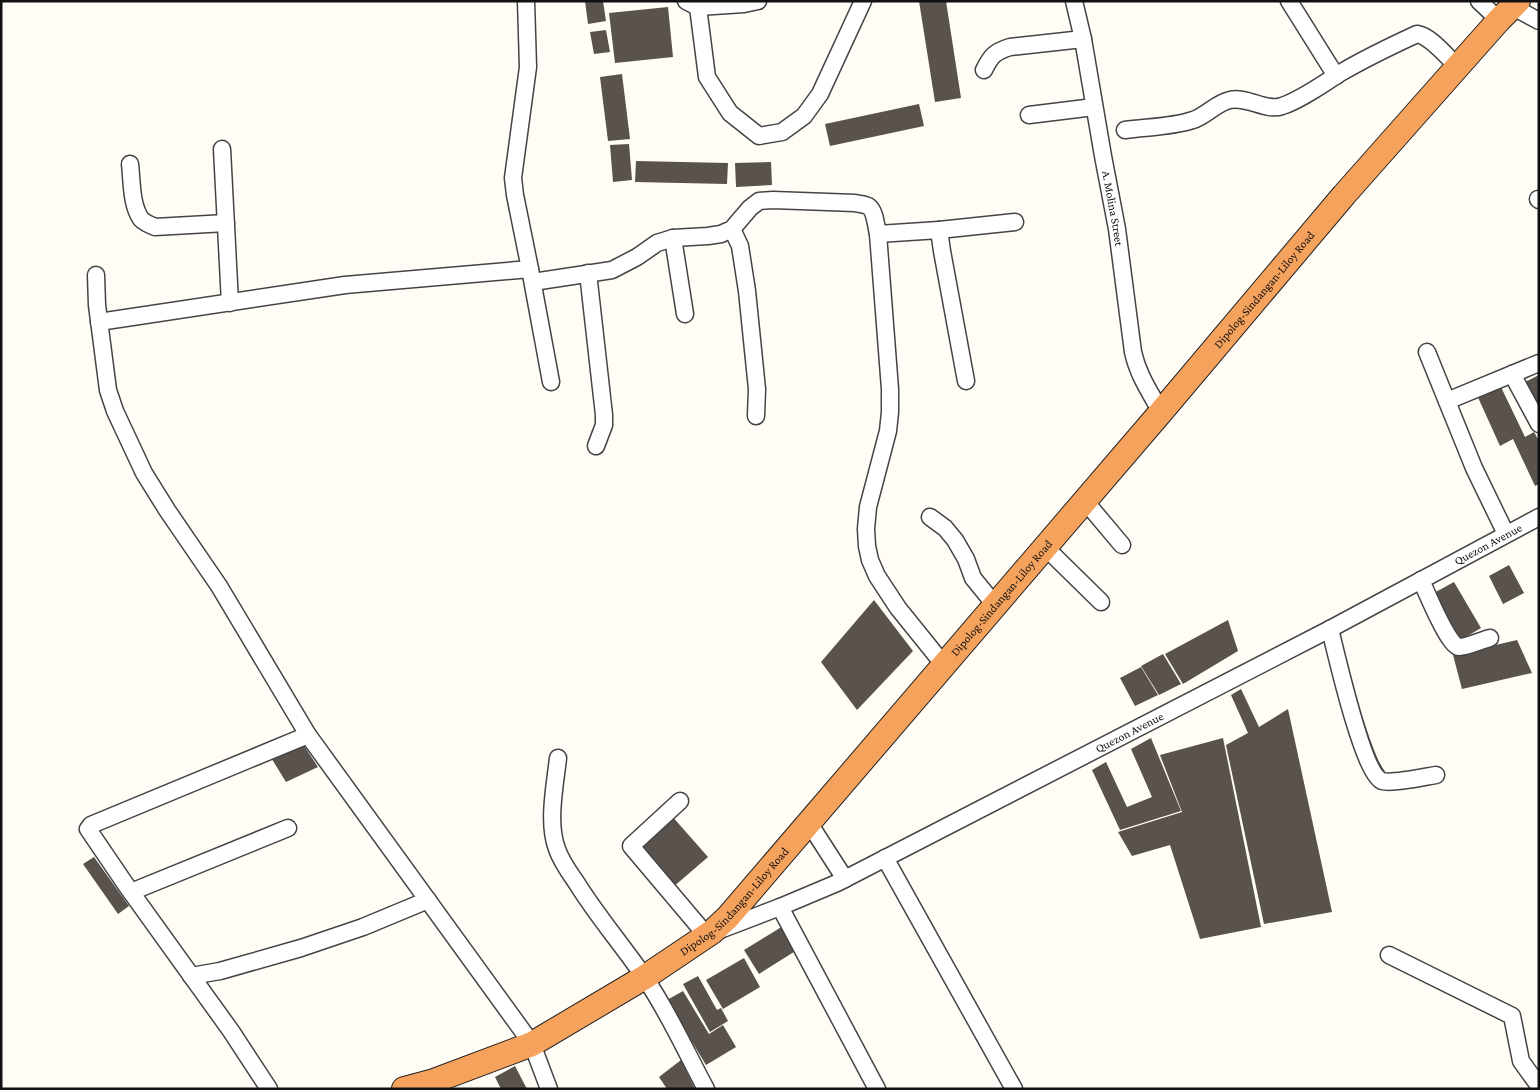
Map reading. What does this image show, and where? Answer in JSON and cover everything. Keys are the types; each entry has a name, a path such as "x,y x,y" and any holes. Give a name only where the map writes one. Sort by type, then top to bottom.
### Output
{"highway":[{"name":"Dipolog-Sindangan-Liloy Road","path":"404,1089 434,1081 532,1044 645,977 709,934 734,911 1344,195 1510,9"}],"street":[{"path":"526,1 528,67 513,178 514,195 532,275 551,382"},
{"path":"758,1 744,4 692,4 707,77 730,114 759,136 782,132 804,116 820,94 863,1"},
{"name":"A. Molina Street","path":"1074,1 1083,39 1117,229 1133,352 1139,374 1161,412"},
{"path":"1289,1 1336,76"},
{"path":"1479,1 1488,11 1510,9 1539,21"},
{"path":"1125,130 1196,120 1221,103 1230,100 1246,100 1272,108 1282,106 1370,56 1417,34 1429,39 1458,67"},
{"path":"984,70 994,53 1010,47 1083,39"},
{"path":"1029,115 1094,108"},
{"path":"222,149 230,302"},
{"path":"130,164 134,202 141,219 146,224 155,226 226,223"},
{"path":"99,322 346,285 588,273 612,270 637,257 657,242 673,238 721,234 732,229 750,208 759,201 855,203 867,205 874,216 878,234 890,389 890,412 888,431 868,507 866,546 877,576 898,608 944,666"},
{"path":"878,234 1015,222"},
{"path":"732,229 740,246 747,292 757,389 756,416"},
{"path":"940,230 942,251 966,382"},
{"path":"673,238 685,314"},
{"path":"588,273 604,415 604,425 596,446"},
{"path":"96,275 99,322 108,390 114,411 144,473 219,586 308,735 532,1044 549,1089"},
{"path":"1427,352 1474,468 1506,534"},
{"path":"1447,401 1539,363"},
{"path":"1512,374 1539,424"},
{"path":"1085,501 1122,545"},
{"path":"930,516 945,528 955,540 966,559 973,578 995,605"},
{"name":"Quezon Avenue","path":"709,934 780,908 845,879 1330,629 1539,517"},
{"path":"1045,547 1102,602"},
{"path":"1421,580 1447,635 1454,645 1460,647 1490,638"},
{"path":"1330,629 1361,744 1370,768 1382,781 1391,782 1436,775"},
{"path":"269,1089 230,1031 90,835 88,829 89,826 308,735"},
{"path":"558,758 553,802 554,838 557,851 589,903 645,977 706,1089"},
{"path":"680,801 631,846 709,934"},
{"path":"809,823 845,879"},
{"path":"131,892 288,828"},
{"path":"885,858 1014,1089"},
{"path":"191,976 220,971 301,948 363,927 428,900"},
{"path":"780,908 877,1089"},
{"path":"1389,955 1512,1016 1521,1061 1539,1086"},
{"path":"444,1089 481,1064"}],"building":[{"path":"585,1 603,1 606,21 588,24"},
{"path":"919,1 946,1 961,98 935,102"},
{"path":"668,7 673,57 615,63 609,13"},
{"path":"606,30 610,52 594,54 590,32"},
{"path":"622,74 630,139 608,141 600,77"},
{"path":"919,104 924,126 830,146 825,124"},
{"path":"629,144 632,180 613,182 610,145"},
{"path":"636,161 728,163 727,184 635,182"},
{"path":"771,162 772,185 736,187 735,163"},
{"path":"1539,375 1539,412 1523,383"},
{"path":"1500,385 1525,437 1534,432 1539,441 1539,484 1535,486 1513,439 1500,446 1476,393"},
{"path":"1509,565 1524,593 1503,604 1489,576"},
{"path":"1454,582 1481,628 1459,641 1432,594"},
{"path":"874,600 913,651 857,710 821,662"},
{"path":"1228,620 1238,651 1183,684 1165,654"},
{"path":"1517,640 1532,673 1462,689 1453,655"},
{"path":"1163,654 1181,684 1159,695 1141,666"},
{"path":"1141,667 1158,695 1135,706 1120,678"},
{"path":"1241,689 1259,727 1288,709 1332,912 1264,924 1226,745 1248,733 1231,695"},
{"path":"1151,738 1181,811 1120,830 1092,770 1106,762 1127,807 1152,797 1131,749"},
{"path":"1223,738 1261,927 1200,939 1170,845 1132,856 1118,832 1182,812 1160,755"},
{"path":"301,741 318,767 286,782 270,756"},
{"path":"671,815 708,857 672,888 635,846"},
{"path":"94,857 129,906 118,914 83,864"},
{"path":"783,926 797,950 759,974 744,950"},
{"path":"744,958 760,987 723,1009 706,980"},
{"path":"698,976 717,1010 721,1008 728,1021 710,1032 683,984"},
{"path":"683,991 709,1034 723,1025 736,1047 706,1065 667,1000"},
{"path":"681,1060 695,1089 667,1089 659,1077"},
{"path":"515,1066 527,1089 501,1089 495,1077"}]}
